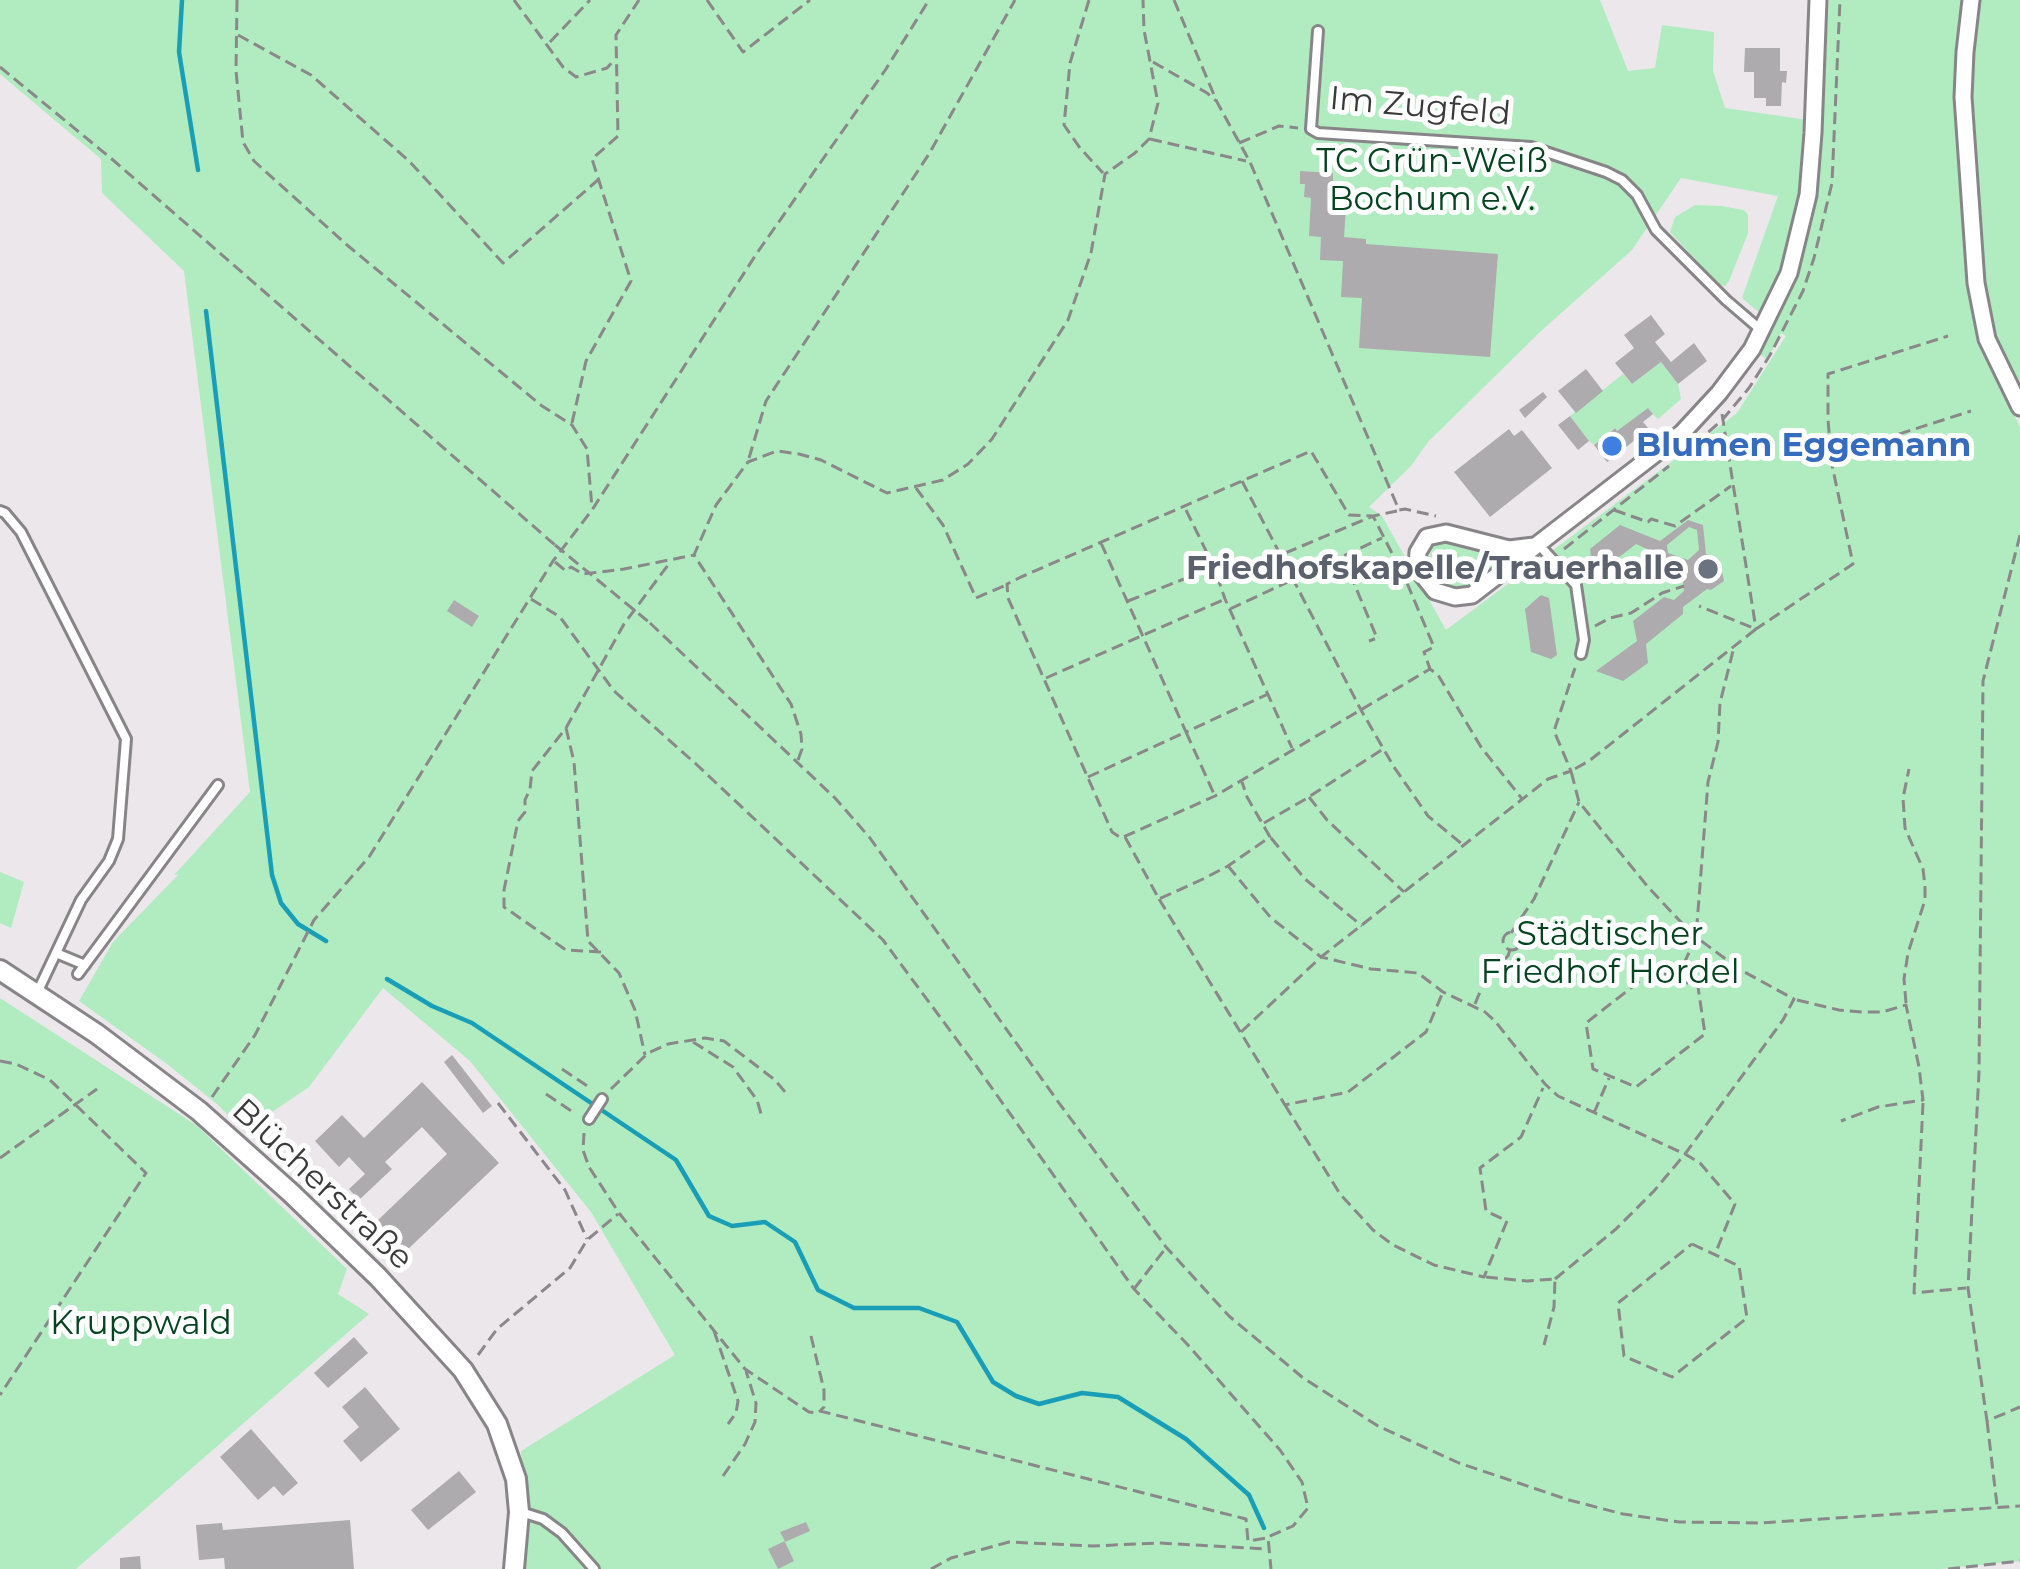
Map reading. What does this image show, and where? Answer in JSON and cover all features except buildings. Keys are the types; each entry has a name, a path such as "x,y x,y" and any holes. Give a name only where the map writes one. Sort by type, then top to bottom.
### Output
{"street":[{"path":"1536,544 1510,549 1446,533 1427,537 1418,552 1418,568 1435,591 1455,597 1472,595 1682,433 1752,349 1789,273 1808,195 1818,0"},
{"path":"1971,0 1963,98 1976,283 1987,339 2020,407"},
{"name":"Blücherstraße","path":"0,970 169,1087 292,1193 379,1277 463,1370 490,1408 516,1479 519,1512 514,1569"}],"lane":[{"name":"Im Zugfeld","path":"1318,31 1311,129 1531,147 1606,172 1637,195 1656,230 1762,331"},
{"path":"0,511 21,532 126,739 118,839 109,861 81,899 37,993"},
{"path":"1536,544 1576,585 1581,654"},
{"path":"78,974 218,785"},
{"path":"56,953 86,964"},
{"path":"586,1118 600,1096"},
{"path":"519,1512 562,1533 594,1569"}],"path":[{"path":"237,0 236,71 243,142 254,161 380,272 542,406 572,425 586,449 592,509"},
{"path":"514,0 563,67 576,76 607,68 616,57"},
{"path":"547,43 590,0"},
{"path":"572,425 586,361 631,281 592,159 617,136 616,35 639,0"},
{"path":"707,0 743,52 811,0"},
{"path":"213,1096 255,1035 314,920 369,857 554,561 928,0"},
{"path":"694,555 716,506 748,462 766,401 929,154 1015,0"},
{"path":"1089,0 1070,63 1064,124 1105,174"},
{"path":"748,462 777,451 799,454 887,493 943,480 968,464 992,439 1068,320 1091,253 1105,174 1149,139 1158,103 1143,0"},
{"path":"1174,0 1217,102 1250,162 1399,510"},
{"path":"236,34 311,75 409,161 503,263 598,179"},
{"path":"1152,62 1217,102"},
{"path":"0,67 650,623 835,798 870,838 1166,1247 1228,1316 1302,1377 1378,1426 1460,1463 1623,1514 1679,1522 1760,1523 2020,1506"},
{"path":"1239,142 1279,126 1311,129"},
{"path":"1149,139 1250,162"},
{"path":"1241,1032 1321,957 1555,775 1589,761 1756,629 1853,564 1830,442 1828,374 1948,336"},
{"path":"1719,393 1756,629"},
{"path":"1830,442 1849,450 1971,411"},
{"path":"1694,446 1723,419"},
{"path":"916,488 943,525 976,598 1311,451 1349,515 1373,516"},
{"path":"1551,558 1680,457"},
{"path":"1243,482 1384,748 1428,817 1464,845"},
{"path":"1612,510 1675,526 1732,485"},
{"path":"1185,508 1293,750"},
{"path":"1219,581 1373,516 1405,509 1445,518"},
{"path":"1373,516 1434,647 1424,652 1430,669 1523,800"},
{"path":"1998,1507 1968,1288 1979,1072 1984,681 2020,535"},
{"path":"1230,609 1384,537"},
{"path":"1102,543 1215,796"},
{"path":"554,561 566,571 571,567 583,574 694,555"},
{"path":"694,555 791,704 801,734 797,762"},
{"path":"1342,555 1377,638 1369,641"},
{"path":"602,952 566,950 504,907 504,890 532,772 566,728 624,624 671,561"},
{"path":"1128,601 1214,567"},
{"path":"1007,584 1010,606 1112,832 1124,837 1340,1194 1393,1245 1434,1265 1484,1277 1555,1279 1654,1191 1784,1020 1794,999"},
{"path":"1583,633 1631,613 1662,592 1684,586"},
{"path":"530,599 560,617 614,691 883,940 1134,1288 1264,1432 1302,1482 1308,1508 1293,1526 1248,1541 1246,1519 820,1411"},
{"path":"1043,679 1225,599"},
{"path":"1699,606 1756,629"},
{"path":"1677,980 1696,937 1708,782 1734,646"},
{"path":"1581,654 1554,731 1579,802 1648,887 1696,937 1739,969 1794,999 1862,1012 1906,1005"},
{"path":"1124,837 1215,796 1430,669"},
{"path":"1088,778 1268,694"},
{"path":"566,728 574,762 588,941 619,973 635,1010 645,1055"},
{"path":"1262,824 1384,748"},
{"path":"1909,769 1903,798 1905,827 1925,886 1904,980 1923,1100 1914,1293 1968,1288"},
{"path":"1241,781 1262,824 1305,879 1362,926"},
{"path":"1310,797 1327,820 1405,893"},
{"path":"1510,950 1504,937 1543,882 1579,802"},
{"path":"1159,899 1228,866 1270,836"},
{"path":"1228,866 1271,918 1321,957 1371,969 1418,973 1443,992 1475,1006 1505,1030 1545,1084 1564,1099 1700,1163 1735,1204 1714,1255"},
{"path":"1510,933 1521,942 1510,950"},
{"path":"1475,1006 1487,975 1510,950"},
{"path":"1654,970 1698,987 1705,1034 1636,1087 1610,1076 1593,1069 1586,1023 1654,970"},
{"path":"1286,1105 1348,1092 1426,1032 1443,992"},
{"path":"562,1069 600,1096 645,1055 668,1044 705,1038 724,1041 787,1093"},
{"path":"691,1041 733,1067 757,1100 762,1117"},
{"path":"0,1061 50,1080 146,1173 0,1395"},
{"path":"1594,1113 1610,1076"},
{"path":"1484,1277 1507,1221 1486,1211 1480,1168 1521,1137 1545,1084"},
{"path":"0,1158 97,1089"},
{"path":"546,1094 586,1118 583,1150 589,1167 619,1213 745,1369 818,1414 824,1406 824,1390 811,1336"},
{"path":"1841,1121 1878,1107 1923,1100"},
{"path":"498,1103 565,1190 587,1240"},
{"path":"463,1370 511,1315 570,1268 587,1240 619,1213"},
{"path":"1692,1244 1714,1255 1739,1266 1747,1318 1672,1377 1624,1356 1618,1303 1692,1244"},
{"path":"1134,1288 1166,1247"},
{"path":"1544,1345 1555,1279"},
{"path":"713,1329 738,1401 728,1424"},
{"path":"723,1476 755,1422 756,1403 745,1369"},
{"path":"1987,1421 2020,1408"},
{"path":"1268,1537 1271,1569"},
{"path":"931,1569 951,1558 1009,1542 1269,1549"},
{"path":"1948,1569 2020,1561"}],"green space":[{"path":"0,0 1600,0 1628,71 1655,68 1662,25 1714,32 1713,71 1725,108 1822,122 1829,0 1963,0 1959,50 1969,271 1982,348 2020,427 2020,1561 1941,1569 518,1569 525,1506 521,1451 675,1355 591,1212 470,1061 383,988 309,1087 244,1131 167,1064 79,1001 113,942 250,792 184,271 102,193 101,159 0,74","holes":["1681,178 1778,196 1742,298 1773,324 1758,352 1767,360 1781,333 1786,336 1737,413 1446,630 1382,516 1369,507 1540,332 1632,250"]},
{"path":"1979,0 2020,0 2020,393 1998,348 1981,277 1971,79"},
{"path":"1695,205 1744,210 1748,215 1748,233 1725,286 1670,232 1675,217"},
{"path":"1661,362 1678,384 1681,399 1658,419 1648,409 1618,432 1614,428 1594,445 1589,441 1570,416 1623,374 1632,384"},
{"path":"1446,539 1504,559 1469,586 1453,586 1437,579 1427,561 1435,543"},
{"path":"0,872 24,882 11,928 0,923"},
{"name":"Kruppwald","path":"0,998 196,1125 347,1269 338,1294 369,1314 76,1569 0,1569"}],"waterway":[{"path":"182,0 179,52 198,170"},
{"path":"206,311 272,875 281,903 298,924 326,941"},
{"path":"387,979 472,1023 676,1160 709,1216 732,1226 765,1222 795,1242 818,1290 854,1308 919,1308 957,1322 993,1382 1016,1396 1039,1404 1082,1393 1118,1397 1186,1439 1249,1495 1264,1528"}],"place":[{"name":"Blumen Eggemann","path":"1612,446"},
{"name":"Friedhofskapelle/Trauerhalle","path":"1708,569"}],"park label":[{"name":"TC Grün-Weiß Bochum e.V.","path":"1432,181"},
{"name":"Städtischer Friedhof Hordel","path":"1610,954"}]}
